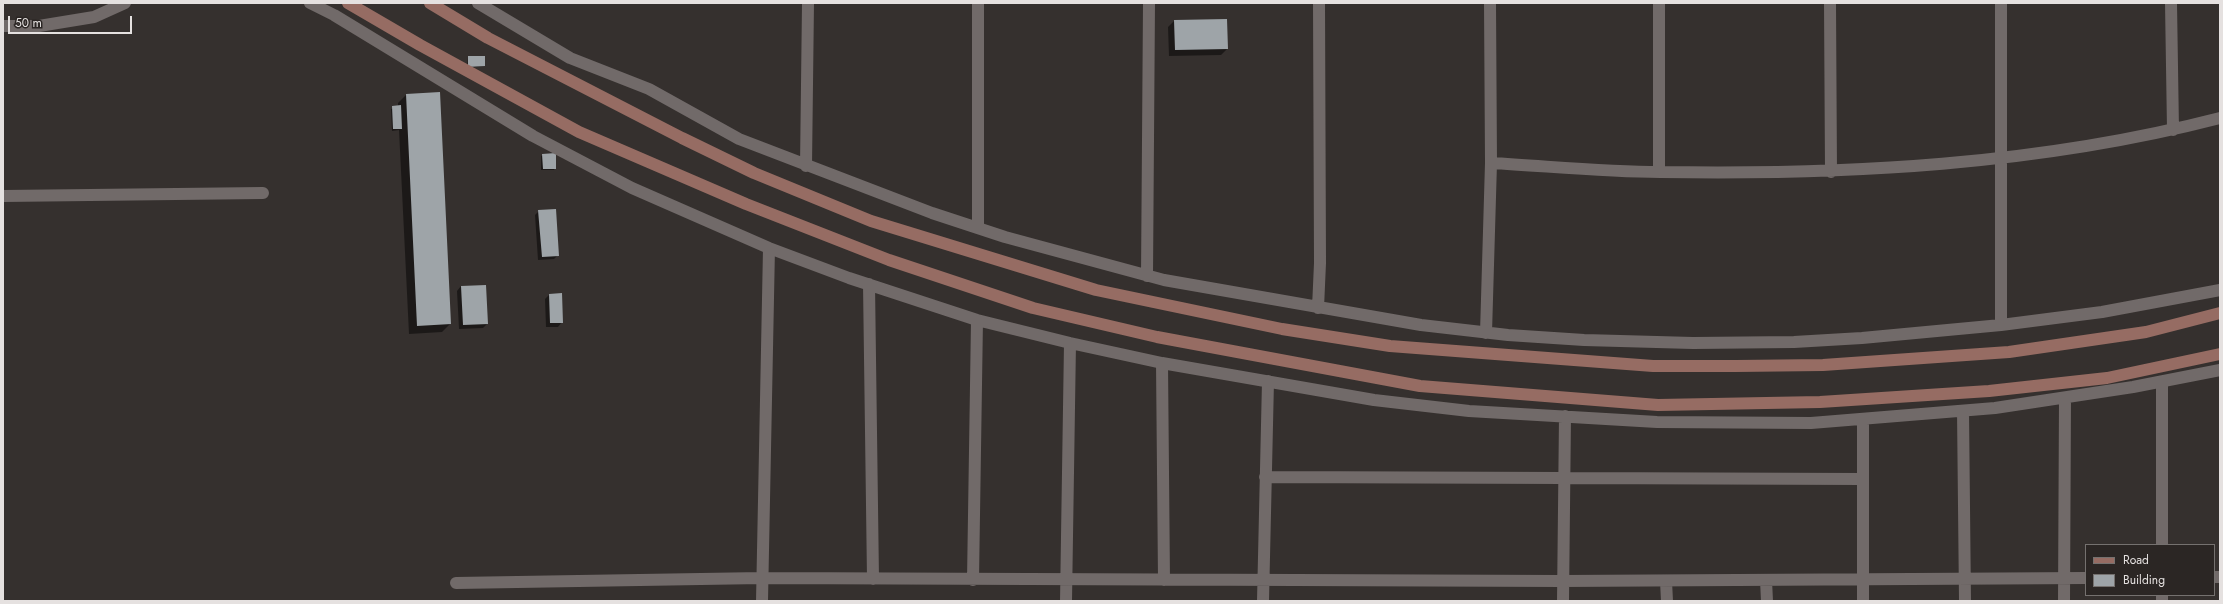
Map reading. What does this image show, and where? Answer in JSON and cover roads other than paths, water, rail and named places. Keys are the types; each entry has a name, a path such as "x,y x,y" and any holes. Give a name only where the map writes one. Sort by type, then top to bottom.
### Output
{"main road":[{"path":"348,3 420,45 579,132 746,204 889,260 1033,308 1156,337 1420,386 1658,405 1820,402 1989,391 2107,378 2220,354"},
{"path":"430,3 488,38 682,138 762,176 871,221 1096,290 1282,329 1390,346 1653,366 1823,365 2009,352 2146,332 2220,313"}],"street":[{"path":"3,26 39,26 94,17 125,3"},
{"path":"310,3 334,15 533,136 632,188 769,248 869,284 977,320 1070,343 1162,363 1381,401 1469,411 1673,422 1811,423 1963,411 2065,398 2162,382 2220,370"},
{"path":"478,3 570,58 649,89 739,139 806,166 932,213 978,228 1147,276 1318,308 1421,325 1486,333 1584,340 1700,343 1862,338 2001,325 2102,312 2220,290"},
{"path":"806,166 808,3"},
{"path":"978,3 978,228"},
{"path":"1147,276 1149,3"},
{"path":"1318,308 1320,263 1319,3"},
{"path":"1486,333 1491,163 1490,3"},
{"path":"1658,172 1659,3"},
{"path":"1830,3 1831,172"},
{"path":"2001,3 2001,325"},
{"path":"2171,3 2173,130"},
{"path":"1491,163 1658,172 1831,172 2000,159 2173,130 2220,118"},
{"path":"3,196 264,193"},
{"path":"762,601 769,248"},
{"path":"869,284 874,579"},
{"path":"973,580 977,320"},
{"path":"1066,601 1065,580 1070,343"},
{"path":"1162,363 1164,580"},
{"path":"1263,601 1268,381"},
{"path":"2162,382 2162,544"},
{"path":"2064,601 2065,398"},
{"path":"1963,411 1965,601"},
{"path":"1563,601 1562,581 1565,416"},
{"path":"1863,419 1863,601"},
{"path":"1266,477 1863,479"},
{"path":"456,583 762,578 973,580 1562,581 2085,578"},
{"path":"1766,580 1767,601"},
{"path":"1666,581 1666,601"}]}
